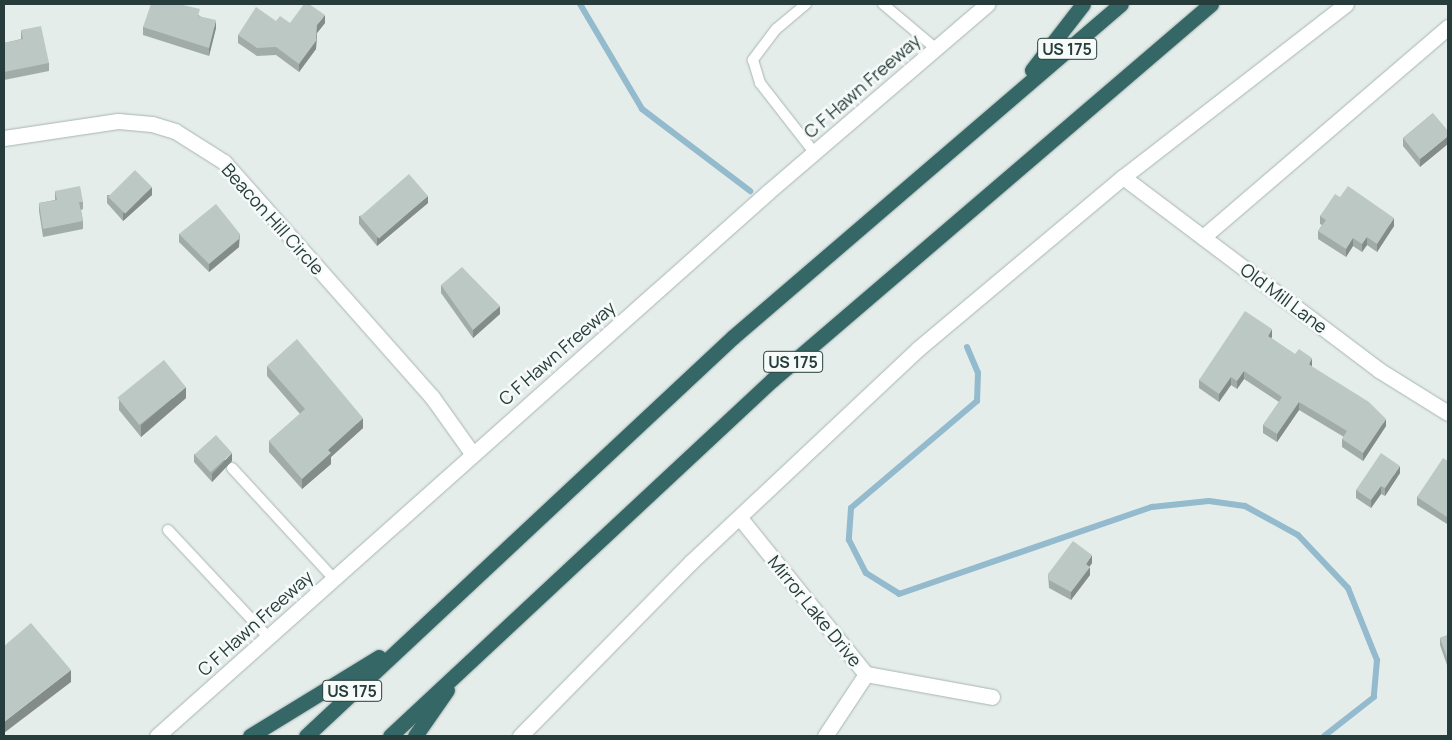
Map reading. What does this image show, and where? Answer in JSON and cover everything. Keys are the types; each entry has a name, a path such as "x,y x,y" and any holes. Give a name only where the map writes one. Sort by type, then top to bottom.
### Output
{"highway":[{"path":"1013,94 1084,4"},
{"name":"US 175","path":"306,736 398,646 703,363 1013,94 1121,4"},
{"name":"US 175","path":"390,736 464,664 772,380 1211,4"},
{"path":"250,736 398,646"},
{"path":"415,736 464,664"}],"main road":[{"name":"C F Hawn Freeway","path":"157,736 472,453 814,152 987,4"},
{"path":"520,736 690,562 740,518 919,348 1124,177 1346,4"},
{"path":"1203,237 1448,27"},
{"name":"Beacon Hill Circle","path":"4,138 118,121 152,124 175,131 224,162 432,397 472,453"},
{"name":"Old Mill Lane","path":"1124,177 1379,370 1448,413"},
{"name":"Mirror Lake Drive","path":"740,518 866,674 992,697"},
{"path":"825,736 866,674"}],"lane":[{"path":"806,4 776,29 753,60 760,83 814,152"},
{"path":"883,4 935,48"},
{"path":"232,468 333,578"},
{"path":"168,530 268,637"}],"building":[{"path":"151,4 179,4 200,9 198,16 216,20 209,48 143,27"},
{"path":"304,4 309,4 325,15 317,25 316,41 299,64 276,47 257,48 238,35 256,7 276,21 280,16 290,23"},
{"path":"41,26 49,63 4,72 4,43 23,39 21,30"},
{"path":"1433,113 1448,131 1448,136 1420,159 1403,138"},
{"path":"135,170 152,187 125,214 108,197"},
{"path":"409,174 428,196 379,239 360,217"},
{"path":"80,186 83,202 79,202 83,221 43,229 39,203 57,200 55,191"},
{"path":"1348,186 1394,218 1377,244 1367,237 1362,244 1353,238 1346,249 1318,231 1326,220 1320,216 1335,194 1340,197"},
{"path":"216,204 240,234 239,239 209,264 179,234"},
{"path":"462,267 500,306 473,330 441,285"},
{"path":"1245,311 1272,329 1268,336 1295,354 1299,349 1312,358 1309,364 1369,402 1386,419 1363,453 1342,439 1347,431 1299,402 1277,434 1263,425 1282,397 1244,371 1237,381 1231,377 1219,394 1199,380"},
{"path":"297,339 363,418 328,450 331,453 302,479 269,441 305,409 267,366"},
{"path":"164,360 186,387 139,425 117,398"},
{"path":"216,435 232,453 211,472 194,454"},
{"path":"1381,453 1400,466 1385,488 1381,486 1371,500 1356,490"},
{"path":"1443,458 1448,461 1447,517 1417,497"},
{"path":"1073,541 1092,555 1086,564 1090,567 1071,592 1049,580 1048,574"},
{"path":"31,623 71,670 4,722 4,646"},
{"path":"1448,635 1448,660 1440,638"}],"waterway":[{"path":"580,4 642,109 750,191"},
{"path":"967,347 978,373 977,401 851,508 849,540 866,573 899,594 1152,507 1209,501 1245,506 1298,535 1348,588 1377,660 1374,697 1324,736"}]}
